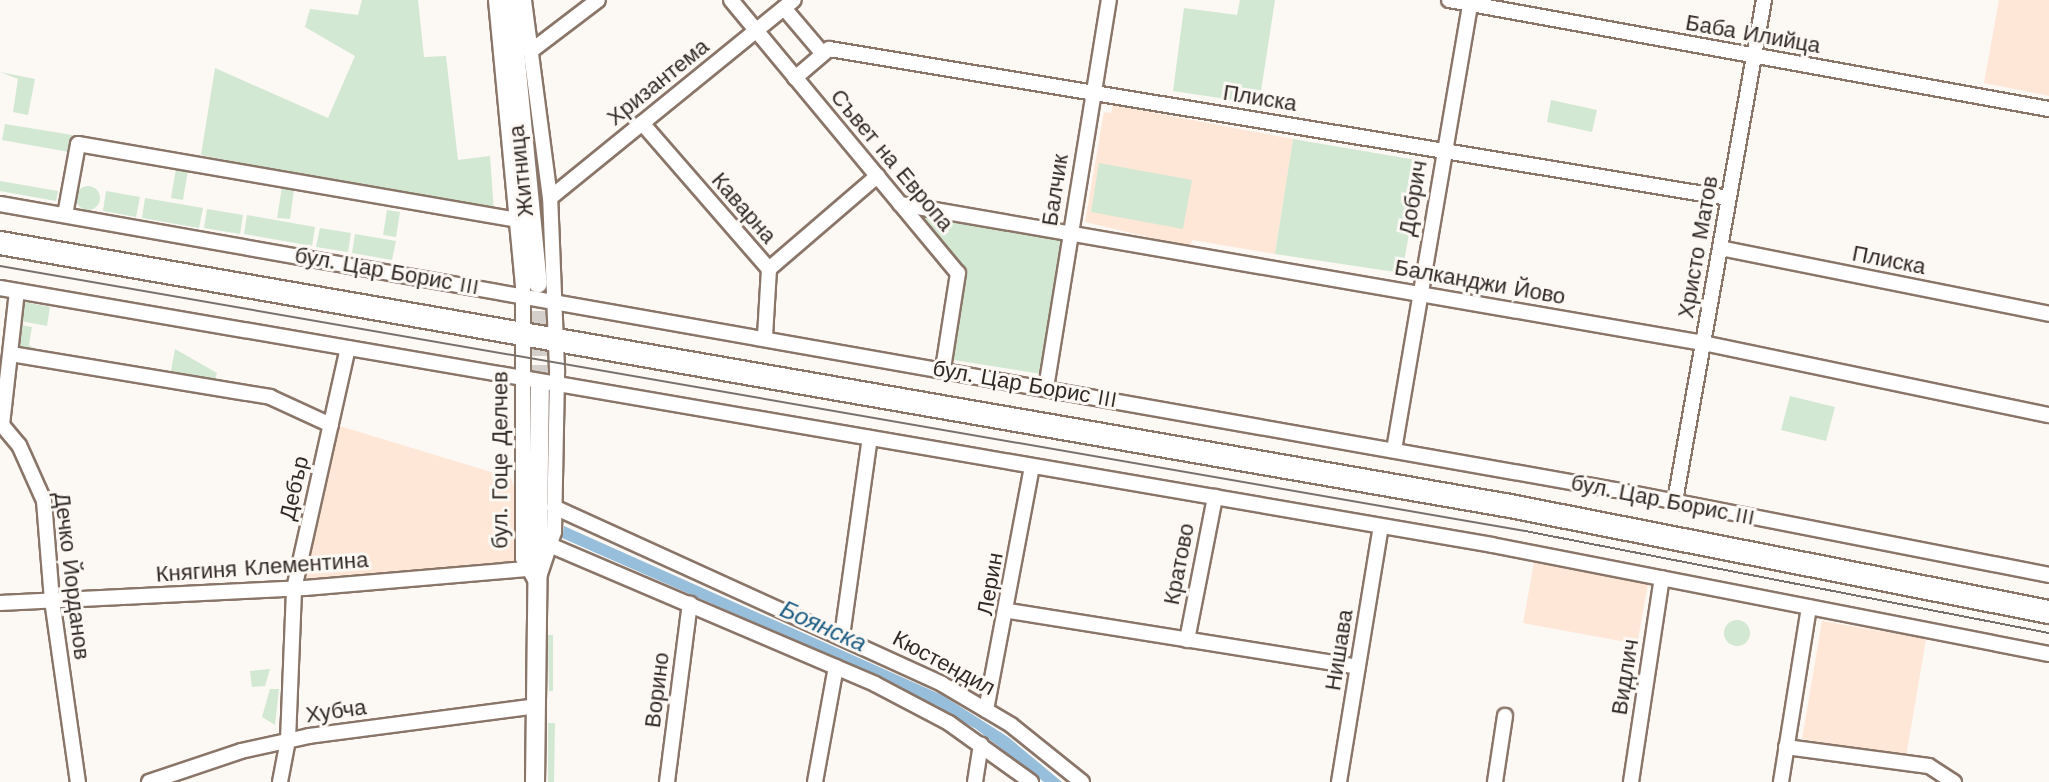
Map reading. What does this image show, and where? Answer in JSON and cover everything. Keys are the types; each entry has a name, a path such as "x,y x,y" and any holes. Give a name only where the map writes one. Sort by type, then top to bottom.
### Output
{"main road":[{"name":"бул. Цар Борис III","path":"0,243 1505,505 2049,612"}],"street":[{"name":"Житница","path":"496,0 518,220 531,290"},
{"name":"Житница","path":"510,0 531,290 524,332"},
{"name":"Житница","path":"524,0 550,198 555,338"},
{"path":"531,51 598,0"},
{"name":"Съвет на Европа","path":"731,0 958,273 943,369"},
{"name":"Балчик","path":"1046,388 1109,0"},
{"name":"Баба Илийца","path":"1449,0 2049,109"},
{"name":"Христо Матов","path":"1675,501 1764,0"},
{"name":"Добрич","path":"1394,450 1471,2"},
{"path":"789,4 823,54 795,78"},
{"name":"Хризантема","path":"550,198 789,4"},
{"name":"Плиска","path":"823,54 829,49 1728,198"},
{"name":"Каварна","path":"642,123 769,269 765,337"},
{"path":"65,215 78,144 518,220"},
{"path":"769,269 877,176"},
{"name":"бул. Цар Борис III","path":"0,204 531,290 554,301 1675,501 2049,575"},
{"name":"Балканджи Йово","path":"900,204 1703,343 2049,415"},
{"name":"Плиска","path":"1720,248 2049,314"},
{"path":"0,288 1381,526 2049,654"},
{"name":"Дечко Йорданов","path":"17,291 2,425 19,445 44,501 52,600 78,782"},
{"name":"бул. Гоце Делчев","path":"524,332 540,382 554,507 552,546 531,576"},
{"name":"бул. Гоце Делчев","path":"535,782 536,706 531,576 540,382 555,338"},
{"name":"Дебър","path":"280,782 288,740 294,589 348,348"},
{"path":"11,354 270,397 331,425"},
{"path":"842,636 870,438"},
{"name":"Лерин","path":"986,710 1009,611 1032,466"},
{"name":"Кратово","path":"1187,640 1215,497"},
{"name":"Кюстендил","path":"554,507 842,636 986,710 1082,782"},
{"name":"Нишава","path":"1339,782 1381,526"},
{"path":"552,546 690,603 912,702 981,744 1031,782"},
{"name":"Княгиня Клементина","path":"0,603 531,576"},
{"name":"Видлич","path":"1631,782 1662,578"},
{"name":"Ворино","path":"667,782 690,603"},
{"path":"1781,782 1809,607"},
{"path":"1009,611 1358,667"},
{"path":"815,782 836,667"},
{"name":"Хубча","path":"149,782 288,740 536,706"},
{"path":"1495,782 1505,716"},
{"path":"975,782 981,744"},
{"path":"1786,747 1929,766 1954,782"}],"shaded area":[{"path":"1999,0 2049,0 2049,96 1984,83"},
{"path":"1113,105 1293,139 1275,254 1192,240 1190,247 1085,222 1104,112 1111,113"},
{"path":"333,424 511,478 519,500 515,565 304,582"},
{"path":"1534,563 1648,584 1637,644 1523,623"},
{"path":"1822,621 1926,639 1906,757 1802,739"}],"green space":[{"path":"362,0 418,0 424,57 446,56 458,160 490,156 494,212 201,155 215,68 328,118 355,56 305,27 310,9 358,15"},
{"path":"1240,0 1275,0 1259,104 1173,91 1184,8 1237,15"},
{"path":"0,72 35,79 28,115 13,112 18,79"},
{"path":"1551,100 1597,110 1592,132 1547,122"},
{"path":"5,124 72,135 69,152 2,140"},
{"path":"1293,139 1422,161 1402,273 1275,254"},
{"path":"1099,163 1192,180 1183,229 1091,212"},
{"path":"176,168 188,170 183,200 171,198"},
{"path":"0,181 58,191 56,201 0,191"},
{"path":"88,186 97,189 100,198 97,207 88,210 79,207 76,198 79,189"},
{"path":"282,187 294,189 290,219 277,218"},
{"path":"106,191 140,197 136,217 103,211"},
{"path":"145,198 203,208 199,228 142,218"},
{"path":"207,209 243,215 240,234 204,228"},
{"path":"387,210 400,212 396,237 383,235"},
{"path":"914,213 1064,237 1041,374 948,359 962,271"},
{"path":"247,215 315,227 312,246 244,234"},
{"path":"320,228 351,233 348,252 316,247"},
{"path":"355,234 396,241 392,260 352,253"},
{"path":"24,302 50,307 47,326 21,321"},
{"path":"20,325 32,327 29,345 39,351 16,346"},
{"path":"175,349 217,373 215,379 171,371"},
{"path":"1790,396 1835,407 1826,441 1781,430"},
{"path":"1737,620 1746,624 1750,633 1746,642 1737,646 1728,642 1724,633 1728,624"},
{"path":"548,635 553,635 553,691 549,691"},
{"path":"270,669 265,686 252,687 250,671"},
{"path":"270,689 279,689 275,725 262,717"},
{"path":"548,723 555,723 554,782 548,782"}],"water":[{"path":"564,526 942,695 1008,737 1062,782 1044,782 976,729 897,685 562,538"}],"tunnel":[{"path":"538,284 540,387"}],"tram line":[{"path":"0,266 1525,531 2049,633"}],"water label":[{"name":"Боянска","path":"823,627"}]}
